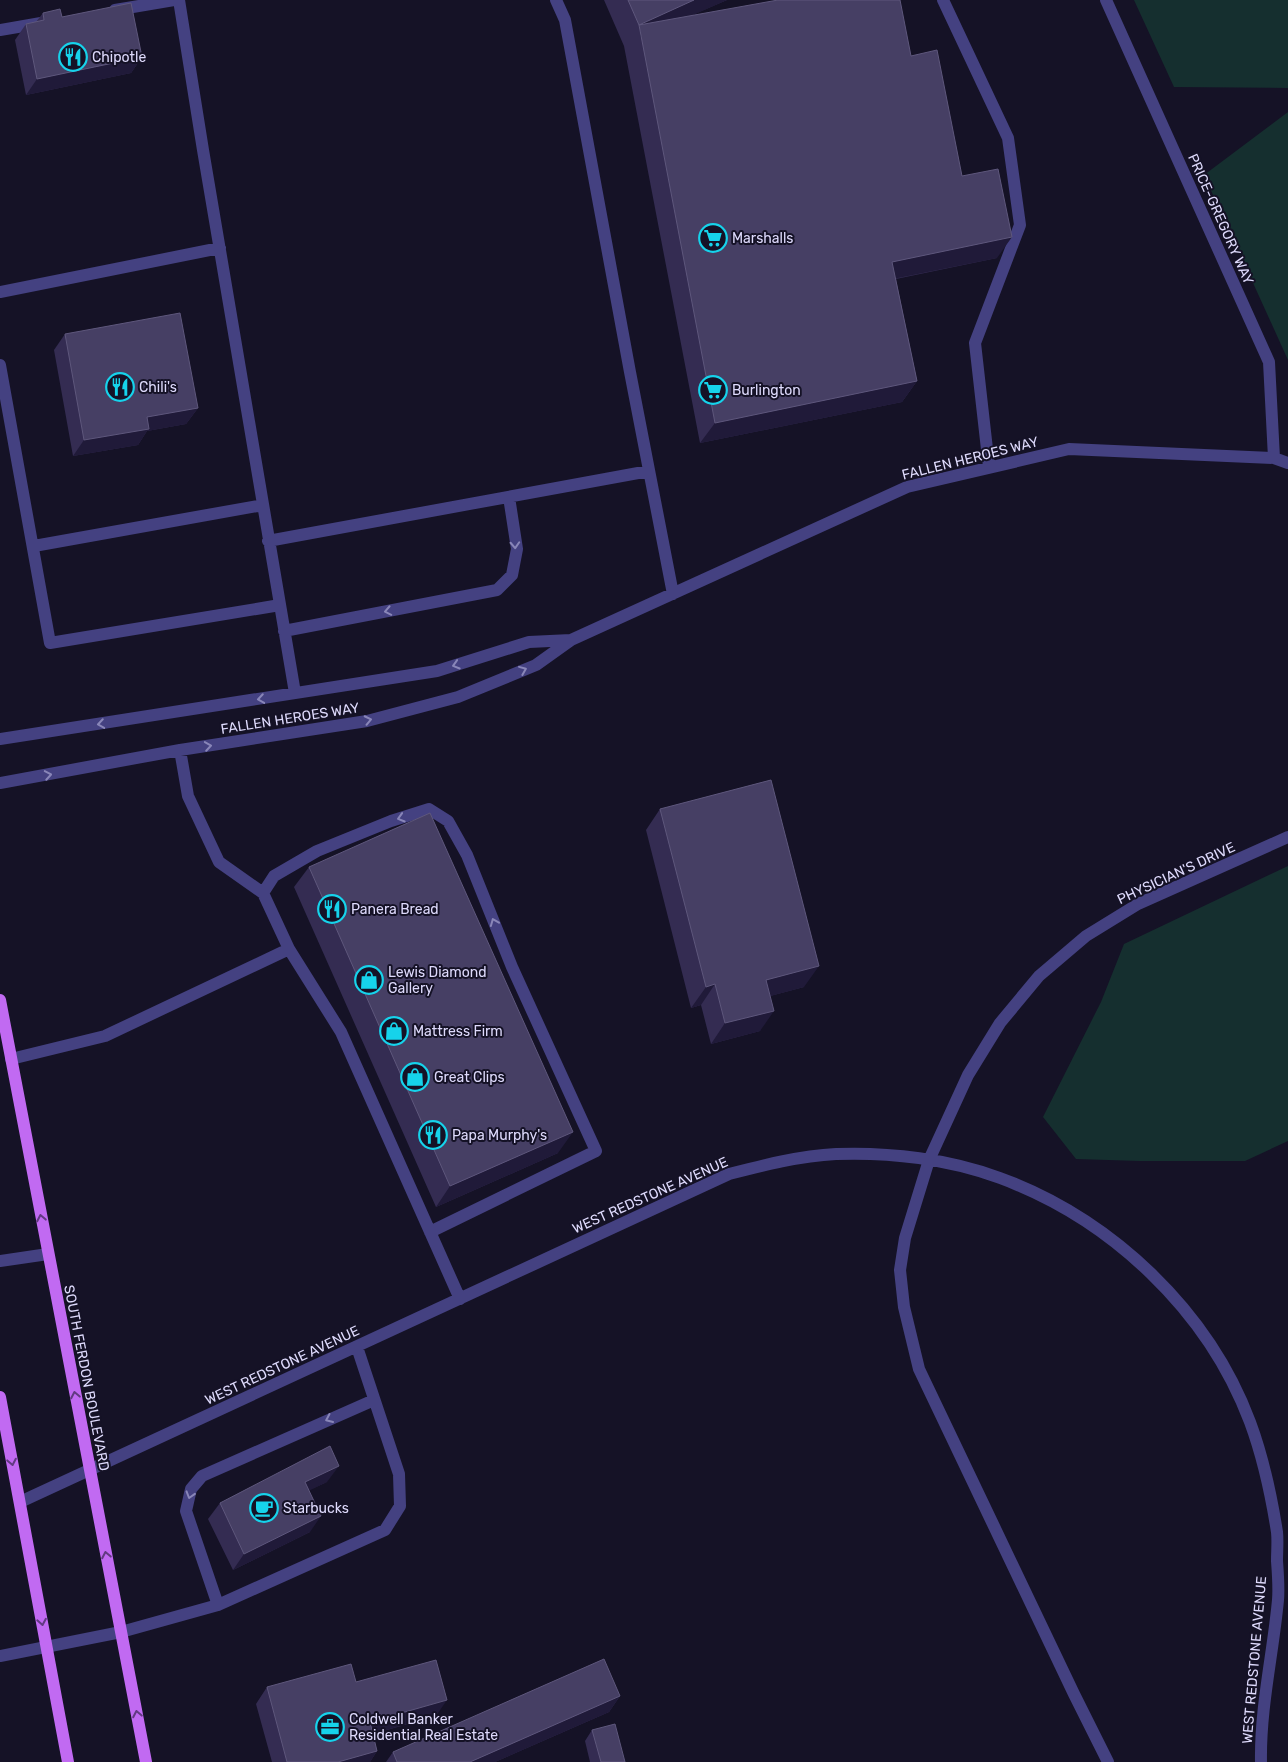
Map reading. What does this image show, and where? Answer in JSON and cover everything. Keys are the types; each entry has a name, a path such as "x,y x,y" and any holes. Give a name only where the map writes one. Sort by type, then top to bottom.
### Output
{"main road":[{"name":"SOUTH FERDON BOULEVARD","path":"0,1000 146,1762"},
{"path":"0,1397 68,1762"}],"street":[{"path":"106,12 174,0"},
{"path":"179,0 268,541 295,693"},
{"path":"556,0 565,20 673,594"},
{"path":"943,0 1008,138 1020,225 975,342 990,467"},
{"name":"PRICE-GREGORY WAY","path":"1106,0 1269,362 1274,458"},
{"path":"0,30 58,20"},
{"path":"0,292 220,248"},
{"path":"0,365 50,643 280,606"},
{"name":"FALLEN HEROES WAY","path":"0,783 180,750 367,721 458,697 536,665 571,640 907,487 1069,449 1274,458 1288,462"},
{"path":"268,541 649,471"},
{"path":"284,631 497,590 512,575 517,549 509,497"},
{"path":"34,546 262,505"},
{"name":"FALLEN HEROES WAY","path":"0,739 437,671 529,642 571,640"},
{"path":"180,750 188,796 219,862 263,893 289,949 341,1032 460,1299"},
{"path":"263,893 274,876 317,851 391,821 429,810 448,822 467,855 512,967 596,1151 430,1232"},
{"name":"PHYSICIAN'S DRIVE","path":"1108,1762 919,1369 904,1307 900,1270 905,1238 929,1160 968,1074 1000,1023 1039,976 1086,936 1138,904 1288,837"},
{"path":"11,1059 105,1036 289,949"},
{"name":"WEST REDSTONE AVENUE","path":"20,1502 729,1174 774,1162 834,1154 891,1155 946,1163 1000,1178 1059,1204 1099,1230 1145,1266 1190,1316 1223,1365 1250,1420 1267,1474 1277,1534 1283,1548 1264,1707 1261,1762"},
{"path":"0,1261 48,1254"},
{"path":"0,1656 121,1632 218,1605 385,1530 400,1506 399,1474 357,1347"},
{"path":"218,1605 186,1511 191,1489 202,1476 374,1400"}],"green space":[{"path":"1134,0 1288,0 1288,88 1174,87"},
{"path":"1288,112 1288,360 1204,175"},
{"path":"1288,866 1288,1141 1245,1161 1076,1159 1043,1117 1101,1002 1124,944"}],"building":[{"path":"628,0 694,0 639,25"},
{"path":"778,0 900,0 911,56 937,50 962,176 998,169 1012,237 892,262 917,381 715,423 639,25"},
{"name":"Chipotle","path":"131,3 142,57 37,79 26,24 44,20 43,13 60,9 62,17"},
{"name":"Chili's","path":"180,313 198,408 147,417 149,429 84,440 65,334"},
{"path":"771,780 819,966 766,980 774,1011 725,1023 715,984 706,987 660,809"},
{"path":"430,813 573,1132 450,1186 309,867"},
{"name":"Starbucks","path":"330,1446 339,1466 305,1482 321,1516 244,1554 220,1503"},
{"path":"604,1659 620,1696 470,1762 397,1762 393,1752"},
{"name":"Coldwell Banker Residential Real Estate","path":"436,1660 447,1700 370,1722 377,1751 338,1762 287,1762 267,1687 351,1664 356,1682"},
{"path":"615,1724 625,1762 601,1762 592,1730"}],"place":[{"name":"Chipotle","path":"73,57"},
{"name":"Marshalls","path":"713,238"},
{"name":"Chili's","path":"120,387"},
{"name":"Burlington","path":"713,390"},
{"name":"Panera Bread","path":"332,909"},
{"name":"Lewis Diamond Gallery","path":"369,980"},
{"name":"Mattress Firm","path":"394,1031"},
{"name":"Great Clips","path":"415,1077"},
{"name":"Papa Murphy's","path":"433,1135"},
{"name":"Starbucks","path":"264,1508"},
{"name":"Coldwell Banker Residential Real Estate","path":"330,1727"}]}
